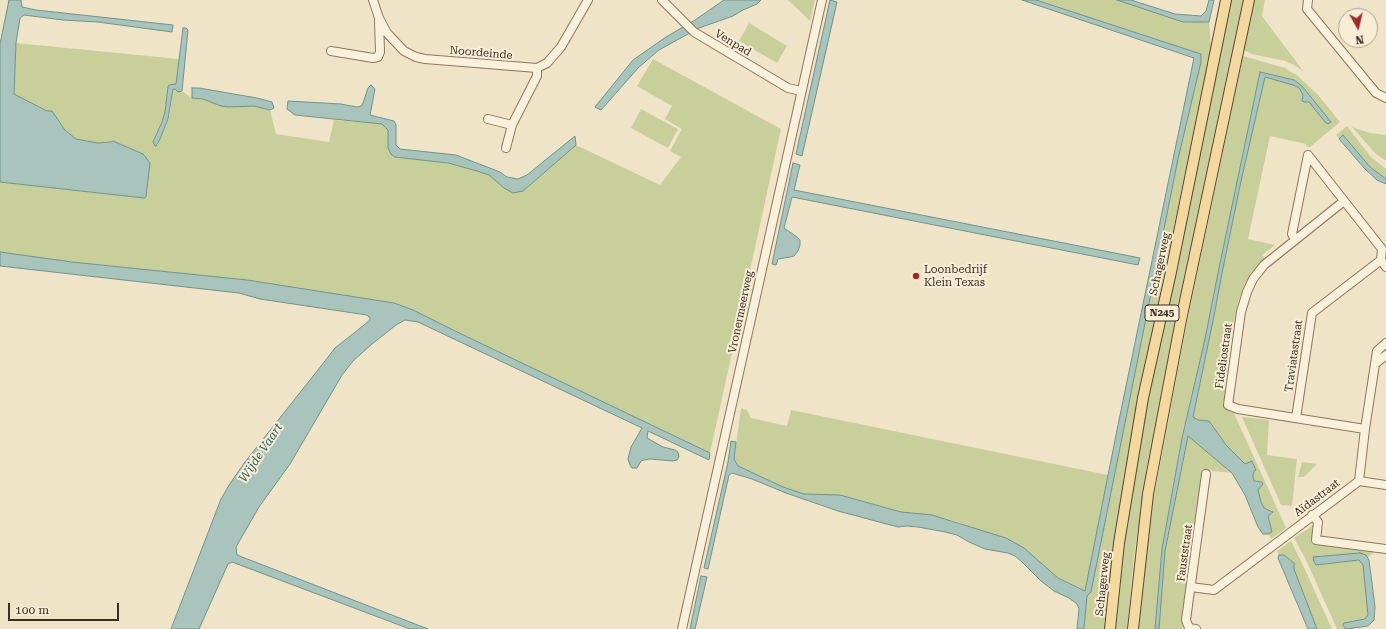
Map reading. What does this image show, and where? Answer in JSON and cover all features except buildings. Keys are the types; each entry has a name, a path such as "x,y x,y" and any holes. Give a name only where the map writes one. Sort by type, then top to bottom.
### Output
{"main road":[{"name":"Schagerweg","path":"1110,629 1119,543 1143,398 1171,272 1226,0"},
{"name":"N245","path":"1133,629 1148,494 1181,320 1249,0"}],"street":[{"name":"Noordeinde","path":"373,0 379,18 387,33 404,51 416,57 424,59 537,68"},
{"path":"506,148 512,125 537,76 537,68 546,63 561,47 588,0"},
{"name":"Venpad","path":"662,0 694,32 788,88 801,91"},
{"name":"Vronermeerweg","path":"682,629 822,0"},
{"path":"1308,0 1307,9 1376,93 1386,98"},
{"name":"Noordeinde","path":"331,51 373,58 378,57 380,52 379,18"},
{"path":"488,119 512,125"},
{"path":"1295,240 1292,234 1308,155 1382,249 1383,263"},
{"name":"Fideliostraat","path":"1344,201 1259,269 1253,279 1241,312 1228,405 1238,409 1365,429"},
{"name":"Traviatastraat","path":"1296,418 1312,313 1383,263"},
{"path":"1386,343 1377,351 1359,480 1386,485"},
{"path":"1375,364 1386,355"},
{"name":"Fauststraat","path":"1196,629 1189,628 1186,620 1206,474"},
{"name":"Aïdastraat","path":"1191,586 1214,590 1359,480"},
{"path":"1312,515 1318,522 1316,540 1386,549"}],"green space":[{"path":"788,0 815,0 810,21"},
{"path":"1036,0 1117,0 1183,22 1209,22 1211,47 1137,406 1118,518 1109,584 1105,629 1084,629 1087,596 1091,592 1178,159 1201,62 1201,54"},
{"path":"1231,0 1244,0 1144,489 1134,556 1127,629 1113,629 1122,550 1135,468 1156,356 1172,287"},
{"path":"1254,0 1265,0 1262,16 1304,72 1285,61 1252,54 1243,50"},
{"path":"749,23 787,46 777,63 739,41"},
{"path":"16,43 179,59 176,84 168,87 165,112 153,142 156,146 170,114 173,89 175,89 182,91 192,98 203,99 221,106 254,106 270,110 276,134 329,142 334,120 382,124 388,130 388,148 477,171 489,175 504,188 523,191 576,145 660,185 681,157 670,151 682,129 665,119 672,106 637,86 653,59 781,129 710,453 413,310 394,303 247,280 72,262 0,252 0,182 144,198 146,197 147,192 150,163 143,154 113,141 98,143 76,139 65,130 52,111 48,111 14,94"},
{"path":"1243,56 1285,68 1298,76 1318,95 1340,122 1310,147 1306,146 1306,144 1270,136 1248,239 1275,245 1262,255 1266,260 1257,268 1245,284 1239,300 1235,315 1225,384 1225,402 1227,408 1233,411 1286,528 1271,539 1268,534 1272,532 1268,516 1272,514 1272,510 1264,508 1261,502 1257,490 1262,482 1254,481 1253,461 1245,464 1226,445 1209,421 1193,418 1241,181 1265,77 1293,85 1299,89 1305,102 1309,102 1328,124 1306,92 1294,80 1260,72 1205,339 1182,436 1162,549 1155,629 1137,629 1150,518 1188,317"},
{"path":"641,109 678,129 668,148 631,128"},
{"path":"1347,126 1371,157 1386,169 1386,179 1370,167 1343,135 1339,139 1336,135"},
{"path":"1352,127 1370,133 1386,135 1386,161 1375,153"},
{"path":"741,408 747,410 751,418 787,426 791,410 1108,475 1085,592 1080,588 1058,578 1024,548 958,522 932,515 901,512 853,498 804,494 783,487 738,466 734,459"},
{"path":"1242,417 1269,420 1267,455 1297,459 1292,506 1281,505"},
{"path":"1188,436 1232,473 1202,470 1182,629 1159,629 1165,551"},
{"path":"1302,462 1317,464 1304,477 1298,477"},
{"path":"1315,524 1314,541 1376,550 1367,558 1313,557 1314,562 1317,565 1359,560 1363,565 1368,615 1365,619 1344,623 1346,629 1337,629 1306,560 1294,538"},
{"path":"1291,541 1332,629 1317,629 1294,569 1294,563 1284,555 1279,555 1277,551"}],"water":[{"path":"9,0 21,0 22,7 36,10 173,25 172,32 98,22 63,20 24,15 20,18 16,43 14,94 47,111 52,111 65,130 76,139 98,143 113,141 143,154 150,163 146,197 0,182 0,44"},
{"path":"724,0 761,0 757,4 733,16 699,28 659,50 639,67 601,110 595,107 633,60"},
{"path":"830,0 837,2 802,156 796,154"},
{"path":"1022,0 1036,0 1201,54 1201,62 1178,159 1091,592 1087,596 1084,629 1077,629 1079,609 1077,604 1069,598 1054,591 1041,581 1015,556 1008,553 985,549 957,535 918,527 898,527 838,511 732,473 729,475 708,569 704,568 728,462 731,441 736,442 734,459 738,466 783,487 804,494 840,495 901,512 932,515 1006,538 1024,548 1058,578 1085,591 1194,58"},
{"path":"1117,0 1131,0 1175,14 1201,16 1206,11 1209,0 1214,0 1209,22 1183,22"},
{"path":"183,28 188,30 182,91 178,92 173,89 168,119 160,139 155,146 153,142 165,112 168,87 169,85 176,84"},
{"path":"1260,72 1294,80 1302,86 1331,122 1328,124 1325,122 1309,102 1302,101 1303,95 1299,88 1265,77 1241,181 1193,417 1198,420 1209,421 1226,445 1245,464 1252,461 1256,470 1254,471 1253,476 1254,481 1262,482 1263,484 1258,490 1261,502 1264,508 1273,512 1268,516 1272,532 1263,534 1258,527 1245,495 1232,473 1188,436 1165,551 1159,629 1155,629 1162,549 1182,438 1205,339"},
{"path":"371,85 375,89 370,115 394,121 396,125 396,145 400,149 456,155 500,172 507,177 518,179 527,175 575,136 576,145 523,191 513,193 504,188 489,175 477,171 448,163 395,157 391,154 388,148 388,130 382,124 295,115 287,109 288,101 341,104 357,107 361,106 368,88"},
{"path":"192,88 257,98 272,102 274,108 270,110 254,106 221,106 203,99 192,98"},
{"path":"1343,135 1370,167 1386,179 1386,184 1377,180 1365,169 1339,139"},
{"path":"793,163 800,165 794,190 1140,258 1138,265 792,197 784,228 800,240 800,245 794,256 778,259 776,265 772,264"},
{"name":"Wijde Vaart","path":"0,252 72,262 247,280 394,303 413,310 710,453 709,460 648,431 647,438 663,447 675,450 678,452 679,457 677,460 673,461 650,459 644,460 641,461 637,468 632,468 628,459 631,447 642,428 418,322 405,320 396,325 372,344 353,361 342,375 290,464 259,507 236,547 237,555 428,629 410,629 232,562 228,564 199,629 171,629 221,499 229,485 245,462 335,348 370,320 370,318 367,315 260,299 239,293 0,266"},
{"path":"1360,553 1366,555 1369,560 1375,607 1374,620 1368,626 1346,629 1343,625 1344,623 1365,619 1368,615 1363,565 1359,560 1316,565 1313,557"},
{"path":"1279,555 1284,555 1294,563 1294,569 1317,629 1308,629 1278,558"},
{"path":"701,576 707,577 695,629 690,629"}],"place":[{"name":"Loonbedrijf Klein Texas","path":"916,276"}]}
